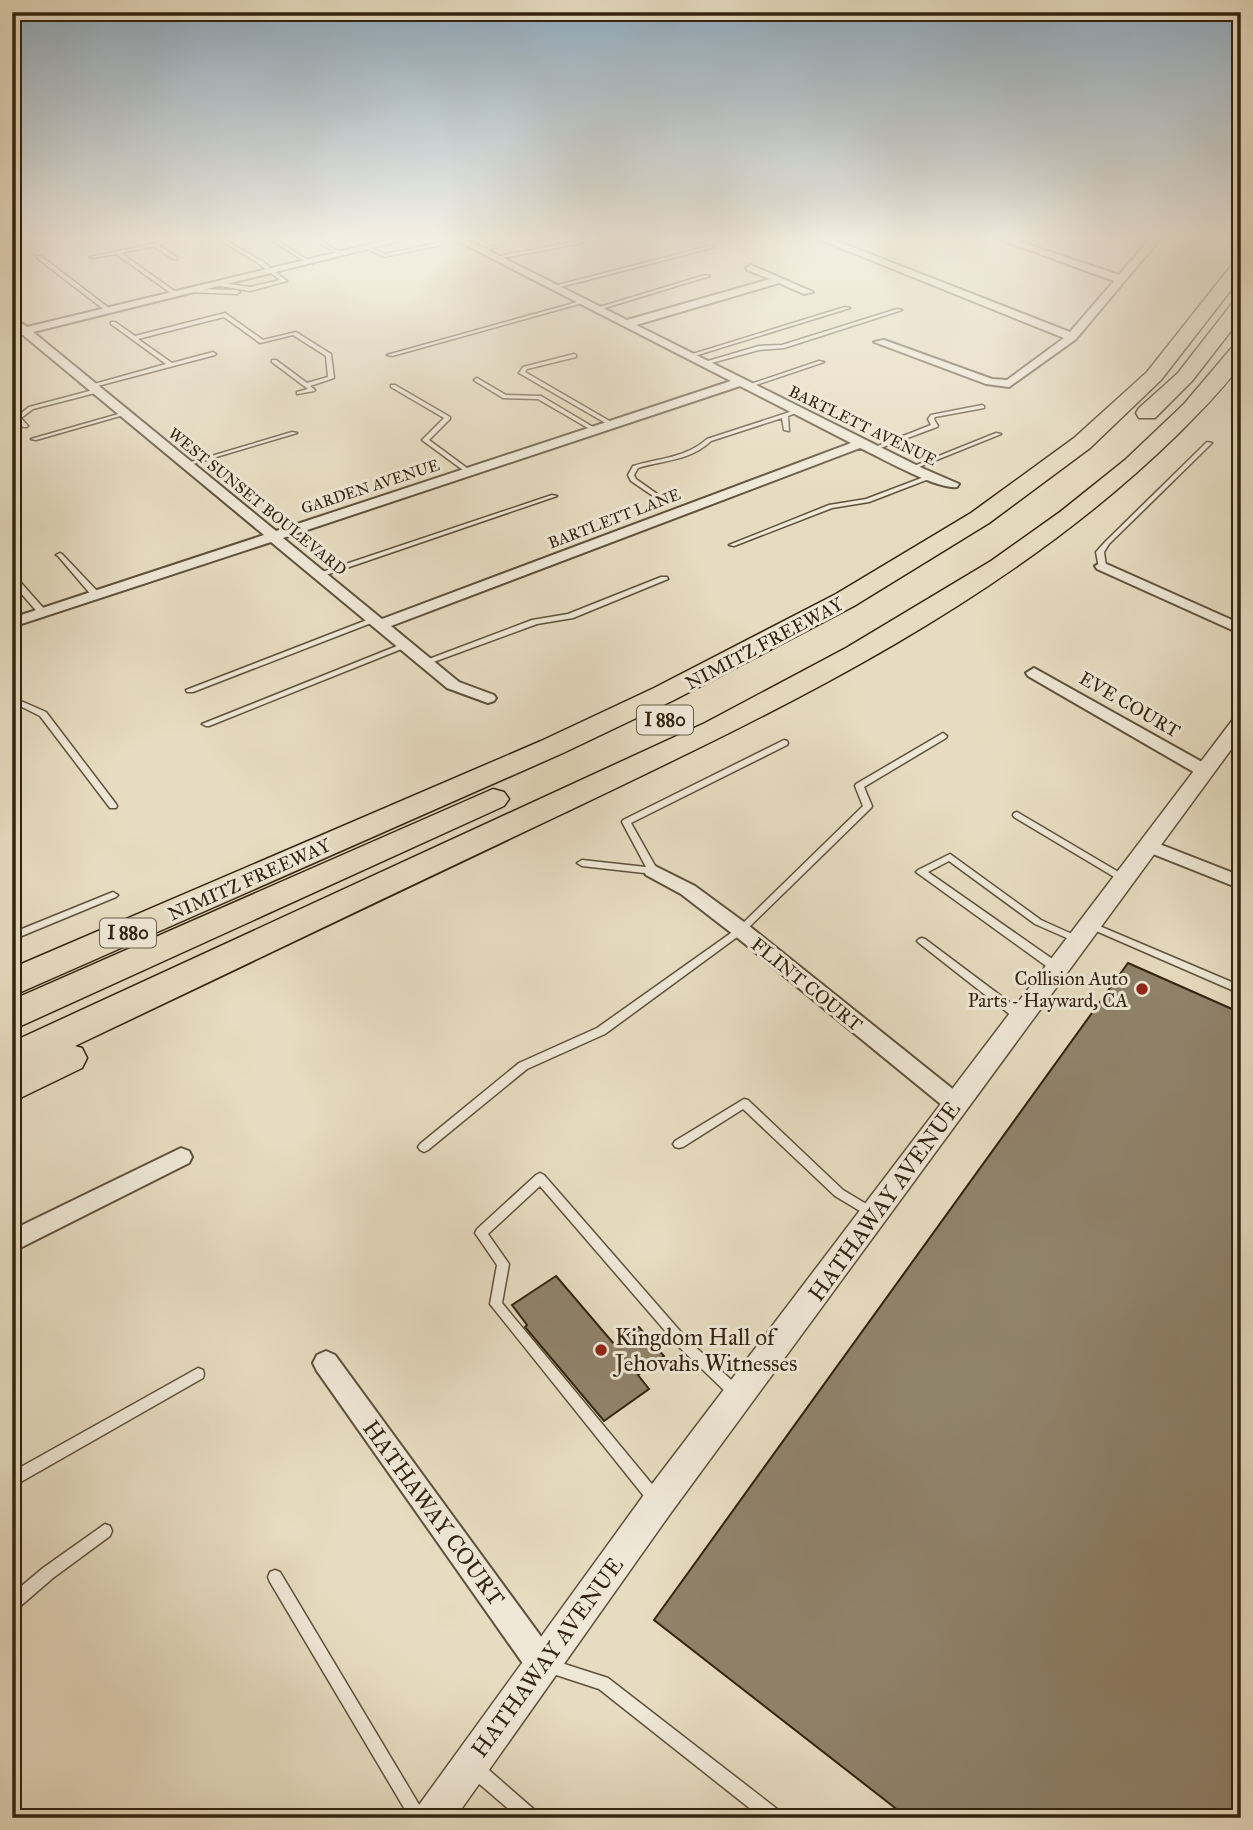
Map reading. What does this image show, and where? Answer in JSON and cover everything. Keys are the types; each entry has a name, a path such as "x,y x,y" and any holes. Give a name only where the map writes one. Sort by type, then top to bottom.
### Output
{"highway":[{"name":"NIMITZ FREEWAY","path":"12,983 552,747 675,689 845,600 980,518 1082,443 1154,376 1194,325"},
{"name":"I 880","path":"12,1016 652,727 846,626 1022,516 1109,449 1185,377 1225,325"},
{"name":"I 880","path":"12,1059 716,729 809,681 899,629 1034,541 1091,498 1175,424 1241,348"},
{"path":"12,1087 386,886"}],"street":[{"path":"18,332 45,325"},
{"name":"BARTLETT AVENUE","path":"628,325 867,446 952,484"},
{"path":"1043,325 1072,337"},
{"path":"880,342 990,382 1009,384 1072,337 1082,325"},
{"name":"WEST SUNSET BOULEVARD","path":"18,332 93,388 453,685 488,698"},
{"name":"GARDEN AVENUE","path":"12,623 595,430 744,384"},
{"name":"BARTLETT LANE","path":"378,622 867,446"},
{"path":"1102,566 1241,630"},
{"name":"EVE COURT","path":"1034,673 1205,771"},
{"name":"HATHAWAY AVENUE","path":"432,1818 658,1503 1241,722"},
{"path":"1149,846 1241,883"},
{"name":"FLINT COURT","path":"653,871 688,890 741,930 956,1104"},
{"path":"12,1242 181,1157"},
{"name":"HATHAWAY COURT","path":"326,1363 542,1664"}],"lane":[{"path":"116,325 170,365"},
{"path":"134,338 186,325"},
{"path":"238,325 262,342 294,333 329,355 331,378 306,385"},
{"path":"390,355 498,325"},
{"path":"689,356 792,325"},
{"path":"704,363 759,348 782,346 849,325"},
{"path":"25,426 18,418 31,408 213,354"},
{"path":"574,356 526,368 522,373 611,425"},
{"path":"274,361 312,390 299,393"},
{"path":"744,384 821,362"},
{"path":"477,380 505,397 539,397 595,430"},
{"path":"393,386 448,418 425,440 470,472"},
{"path":"867,446 935,426 931,419 933,416 982,407"},
{"path":"659,497 633,480 631,475 635,467 654,460 689,456 699,452 709,440 798,411"},
{"path":"34,439 124,414"},
{"path":"785,416 787,430"},
{"path":"184,465 294,433"},
{"path":"912,468 998,433"},
{"path":"1102,566 1100,552 1107,543 1209,443"},
{"path":"732,545 831,506 867,500 932,476"},
{"path":"320,575 554,496"},
{"path":"60,555 96,595"},
{"path":"12,578 43,613"},
{"path":"425,662 535,622 570,616 664,579"},
{"path":"190,690 378,622"},
{"path":"206,724 405,646"},
{"path":"12,699 43,715 113,806"},
{"path":"424,1146 523,1066 601,1031 741,930 867,806 859,786 943,736"},
{"path":"653,871 626,822 784,743"},
{"path":"1017,815 1124,879"},
{"path":"1057,968 920,872 950,857 1038,922 1084,933 1241,990"},
{"path":"582,863 653,871"},
{"path":"12,937 113,895"},
{"path":"922,941 1021,1017"},
{"path":"679,1144 744,1104 839,1194 875,1214"},
{"path":"658,1503 496,1304 503,1264 481,1233 540,1178 683,1343 740,1396"},
{"path":"12,1480 198,1374"},
{"path":"12,1604 48,1573 105,1531"},
{"path":"275,1577 419,1818"},
{"path":"542,1664 603,1683 775,1818"},
{"path":"470,1765 531,1818"}],"building":[{"path":"1128,963 1241,1013 1241,1818 908,1818 654,1620"},
{"name":"Kingdom Hall of Jehovahs Witnesses","path":"556,1276 614,1344 639,1327 664,1356 638,1375 649,1389 604,1421 525,1327 527,1325 512,1305"}],"place":[{"name":"Collision Auto Parts - Hayward, CA","path":"1142,989"},
{"name":"Kingdom Hall of Jehovahs Witnesses","path":"601,1350"}]}
